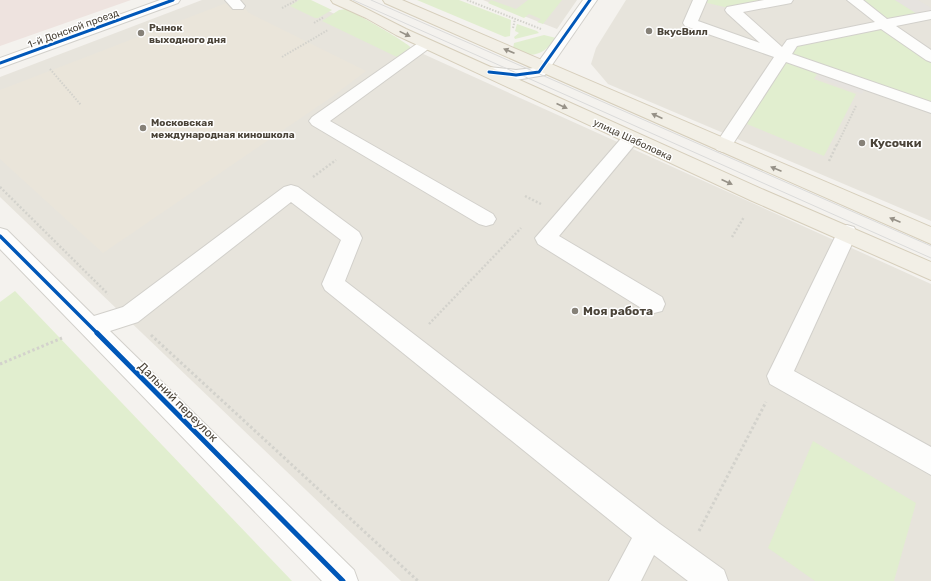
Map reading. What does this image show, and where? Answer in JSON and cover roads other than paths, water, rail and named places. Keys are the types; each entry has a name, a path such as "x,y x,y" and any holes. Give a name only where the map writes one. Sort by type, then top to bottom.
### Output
{"main road":[{"name":"улица Шаболовка","path":"338,0 426,44 631,138 931,271"},
{"path":"390,0 931,236"}],"street":[{"name":"1-й Донской проезд","path":"0,63 173,0"},
{"path":"489,72 526,75 539,72 590,0"},
{"path":"700,0 690,23 931,108"},
{"path":"783,56 732,10 786,0"},
{"path":"854,0 880,19 884,25 931,57"},
{"path":"723,146 792,43 884,25 929,9"},
{"path":"426,44 318,121 486,219"},
{"path":"631,138 545,238 654,304"},
{"path":"90,327 130,316 291,192 352,238 333,284 650,534 713,581"},
{"path":"847,233 779,376 931,462"},
{"name":"Дальний переулок","path":"0,236 343,581"},
{"path":"624,581 650,534"}],"tram line":[{"path":"353,0 931,258"},
{"path":"371,0 931,246"}],"place":[{"name":"ВкусВилл","path":"649,31"},
{"name":"Рынок выходного дня","path":"141,33"},
{"name":"Московская международная киношкола","path":"143,128"},
{"name":"Кусочки","path":"862,143"},
{"name":"Моя работа","path":"575,311"}]}
